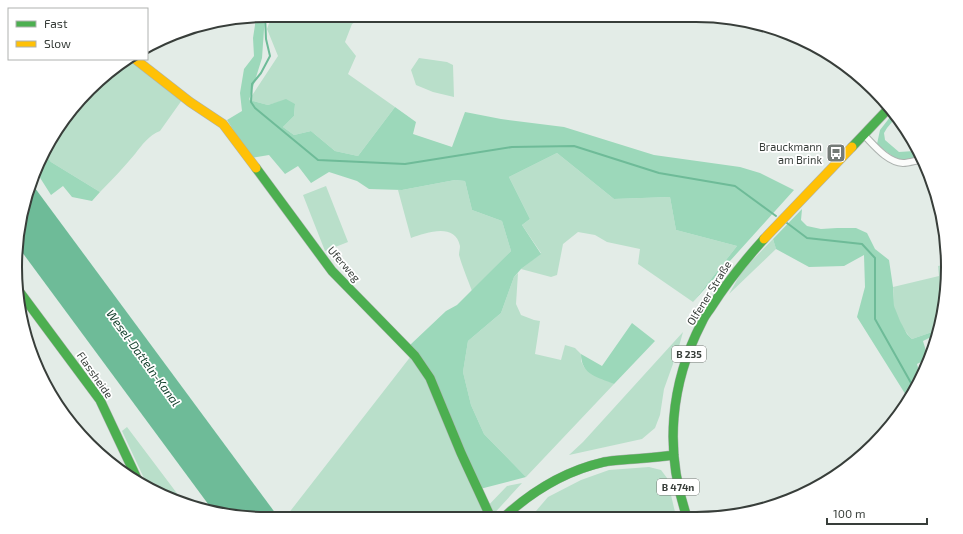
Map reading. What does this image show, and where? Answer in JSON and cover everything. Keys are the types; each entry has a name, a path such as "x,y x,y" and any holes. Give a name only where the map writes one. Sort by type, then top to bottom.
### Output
{"street":[{"name":"Uferweg","path":"136,60 190,102 223,124 332,271 415,356 430,378 461,453 488,512"},
{"name":"Olfener Straße","path":"674,455 674,412 677,393 686,360 702,322 736,271 751,253 885,112"},
{"path":"864,135 885,155 893,160 902,163 917,160"},
{"name":"Flassheide","path":"24,298 100,400 134,473"},
{"path":"510,512 528,496 543,486 578,469 601,463 674,455"},
{"name":"B 474n","path":"674,455 677,483 685,512"}],"shaded area":[{"path":"265,22 262,58 249,100 268,105 286,99 295,104 294,116 283,127 294,135 311,131 335,151 358,156 395,107 416,122 413,134 452,147 465,112 501,119 564,127 654,155 740,167 760,173 794,190 693,302 737,246 676,230 670,197 614,199 557,153 509,177 530,219 522,225 541,254 521,269 514,277 501,313 468,341 463,372 471,405 484,434 526,477 480,489 410,345 446,311 457,305 511,251 502,221 472,210 465,181 455,180 402,190 369,189 357,181 329,172 311,183 298,166 285,174 269,155 251,158 227,120 242,111 240,93 244,69 254,56 253,38 255,23"},
{"path":"270,22 355,22 352,24 345,42 356,56 348,74 395,107 358,156 335,151 311,131 294,135 283,127 294,116 295,105 286,100 268,105 249,100 278,56 267,29"},
{"path":"419,58 447,62 453,65 454,97 433,92 416,85 411,70"},
{"path":"135,61 182,100 160,131 152,135 146,141 100,192 51,162 48,158 55,144 83,105 105,83"},
{"path":"890,118 893,121 884,133 885,140 899,152 912,151 916,158 901,160 877,144 880,130"},
{"path":"557,153 614,199 670,197 676,230 737,246 693,302 638,264 640,249 607,242 595,235 578,232 563,244 557,275 551,277 521,269 541,253 522,225 530,219 509,177"},
{"path":"48,158 51,162 100,192 92,201 72,197 63,186 51,195 39,177"},
{"path":"455,180 465,181 472,210 502,221 511,251 472,291 459,255 460,246 457,239 452,234 439,231 411,238 398,190"},
{"path":"326,186 348,242 325,251 303,195"},
{"path":"802,209 801,220 807,226 821,229 856,228 867,233 875,249 889,260 894,306 907,334 912,339 932,332 931,337 923,341 926,351 922,362 917,364 918,369 905,394 857,317 865,287 864,255 844,266 809,267 776,249 773,239"},
{"path":"773,239 776,249 729,294 742,271"},
{"path":"941,265 941,267 939,299 932,332 912,339 903,328 895,311 893,287 939,276 938,266"},
{"path":"518,273 516,304 521,315 540,321 535,354 561,360 565,345 575,348 581,354 581,361 584,367 614,384 526,477 484,434 471,405 463,372 468,341 501,313 514,277"},
{"path":"632,323 655,341 614,384 587,371 584,367 581,354 602,366"},
{"path":"683,332 664,389 660,415 655,428 642,439 569,455 583,442"},
{"path":"411,356 427,379 483,511 507,486 522,483 495,512 290,512"},
{"path":"127,427 178,495 144,479 122,431"},
{"path":"649,467 661,470 667,478 675,512 535,512 548,497 581,480 609,470"}],"water":[{"name":"Wesel-Datteln-Kanal","path":"35,188 275,512 235,510 209,505 23,253 24,235 30,204"}],"waterway":[{"path":"265,22 266,39 270,56 261,73 252,84 251,102 255,108 318,160 405,164 512,147 574,146 659,173 735,186 776,216"},
{"path":"787,223 807,238 862,244 875,258 875,319 911,384"}],"traffic: fast":[{"path":"852,147 885,112"},
{"path":"256,168 332,271 415,356 430,378 461,453 488,512"},
{"path":"686,512 675,467 673,443 677,394 683,369 691,345 706,315 722,291 764,239"},
{"path":"24,298 100,400 134,473"},
{"path":"510,512 550,483 590,466 608,461 674,455"}],"traffic: slow":[{"path":"136,60 190,102 223,124 256,168"},
{"path":"764,239 852,147"}],"place":[{"name":"Brauckmann am Brink","path":"836,153"}]}
